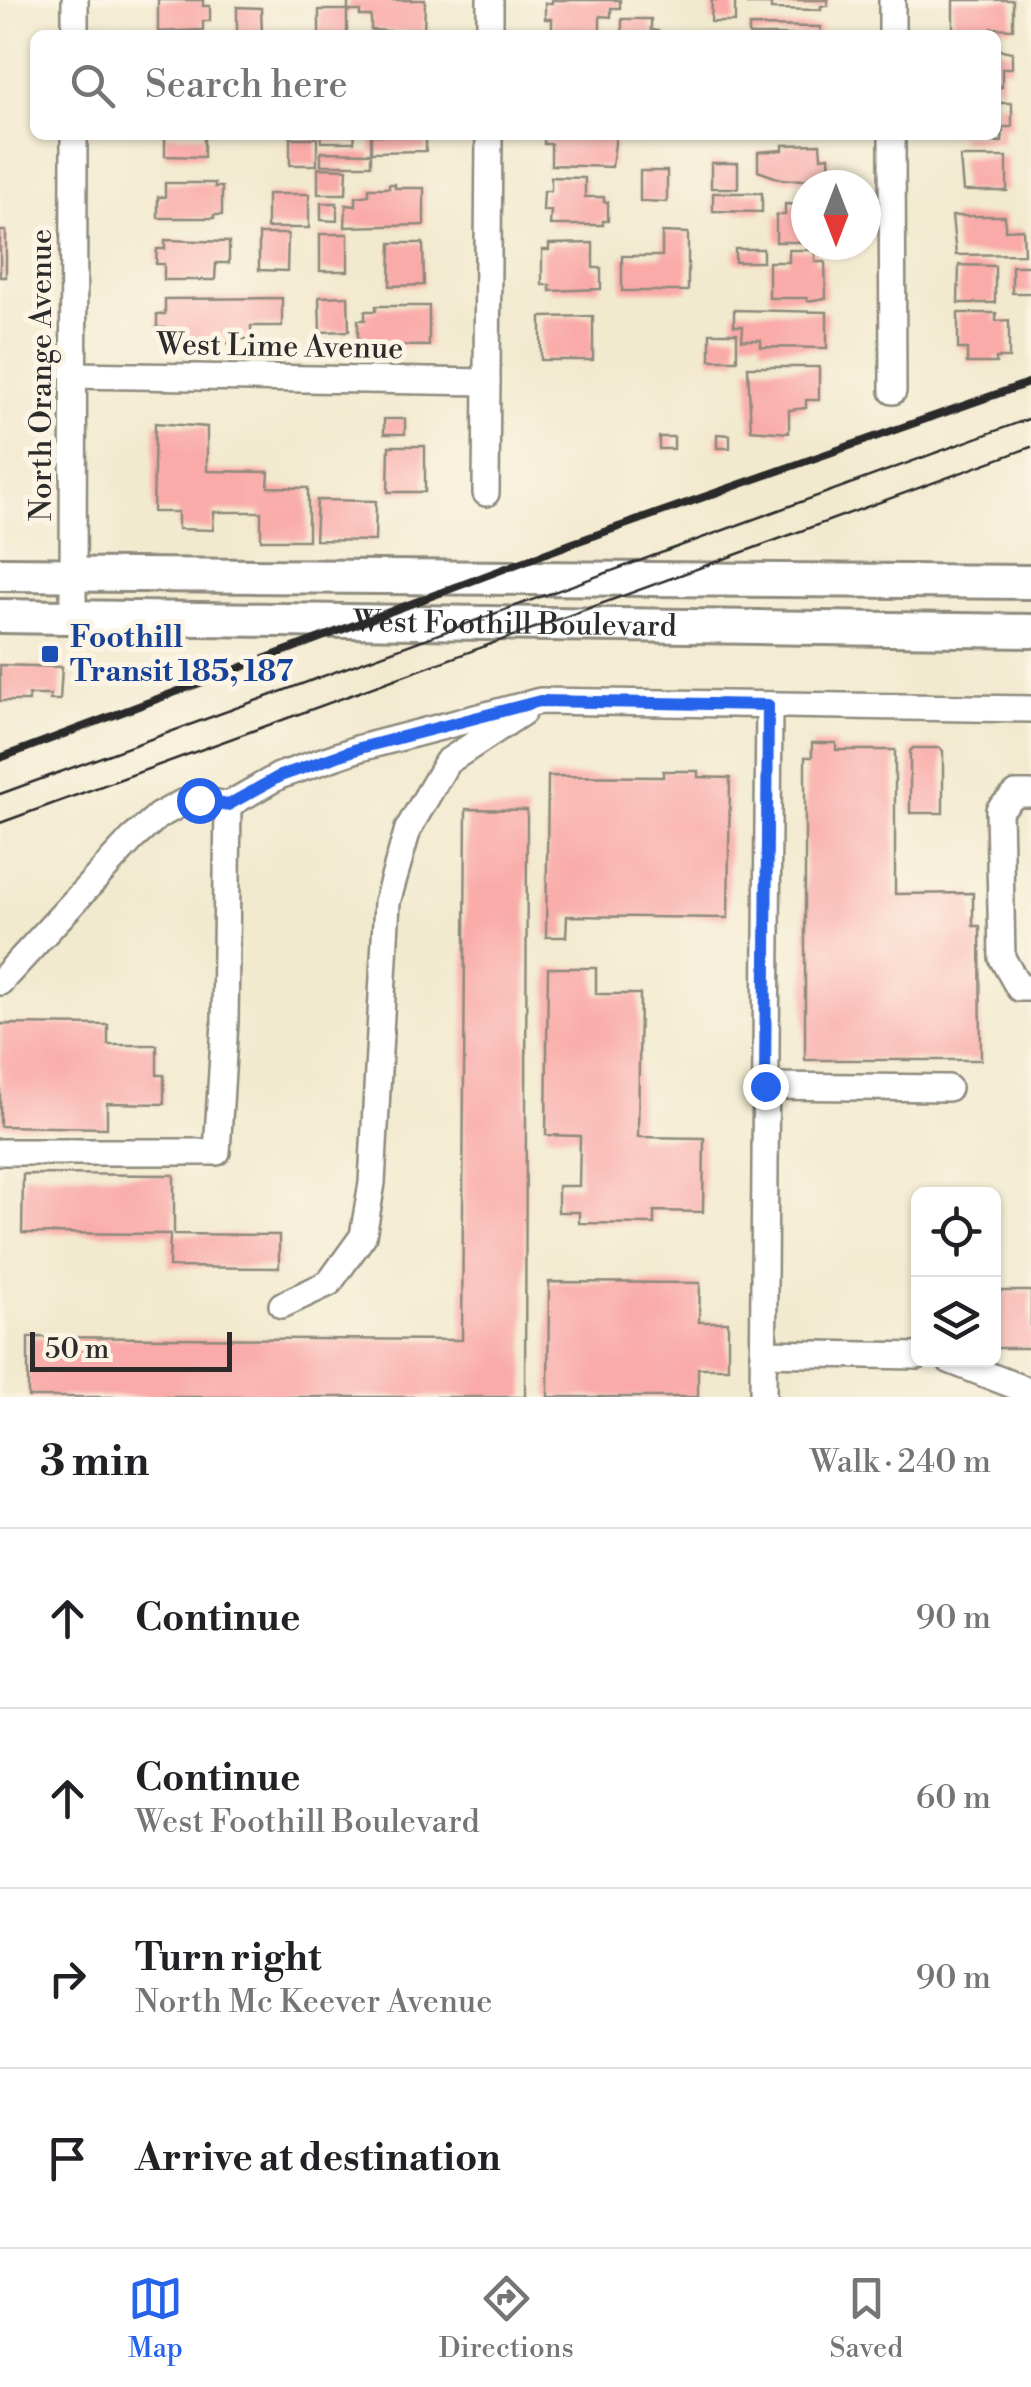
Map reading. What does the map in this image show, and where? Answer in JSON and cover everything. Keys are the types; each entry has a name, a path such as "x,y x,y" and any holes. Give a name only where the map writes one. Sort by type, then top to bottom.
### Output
{"main road":[{"name":"West Foothill Boulevard","path":"0,574 1031,582"},
{"name":"West Foothill Boulevard","path":"0,616 1031,631"}],"street":[{"path":"75,0 75,30"},
{"path":"490,0 490,30"},
{"path":"892,0 892,30"},
{"name":"North Orange Avenue","path":"73,616 74,140"},
{"path":"486,493 489,140"},
{"path":"892,140 893,390"},
{"name":"West Lime Avenue","path":"73,375 487,382"},
{"path":"282,1305 329,1283 363,1236 372,1183 387,902 408,828 447,762 540,701"},
{"path":"0,982 158,816 182,803 199,800 228,805 280,776 360,748 540,701 1031,709"},
{"path":"762,1397 768,705"},
{"path":"1031,794 1016,794 999,810 1002,958 1019,988 1031,988"},
{"path":"0,1152 217,1152 225,1022 228,805"},
{"path":"765,1086 948,1088"},
{"path":"763,1353 911,1356"},
{"path":"967,1367 1031,1392"}],"building":[{"path":"158,0 203,0 203,6 210,6 210,21 203,21 203,30 158,30"},
{"path":"348,0 425,0 424,30 371,30 371,16 348,11"},
{"path":"620,0 620,8 611,8 611,17 600,16 600,30 552,30 552,19 545,19 545,3"},
{"path":"712,0 735,0 735,22 711,22"},
{"path":"747,0 828,0 828,6 821,6 821,10 771,9 771,4 747,4"},
{"path":"953,0 1013,0 1013,29 953,30"},
{"path":"237,7 261,8 262,30 237,30"},
{"path":"319,10 347,10 347,30 319,30"},
{"path":"622,19 651,19 651,30 622,30"},
{"path":"749,26 821,27 821,30 749,30"},
{"path":"1001,50 1012,52 1012,68 1002,68 1002,87"},
{"path":"1001,103 1012,103 1012,127 1003,127 1002,142 959,141 1001,140"},
{"path":"165,140 204,140 204,157 165,156"},
{"path":"290,140 317,140 317,165 290,165"},
{"path":"321,140 354,140 354,142"},
{"path":"371,140 426,140 426,151 371,152"},
{"path":"544,140 615,140 612,167 551,165 551,144 544,144"},
{"path":"820,144 821,157 829,156 830,170 791,170 791,180 783,180 758,171 758,152 783,150 783,145"},
{"path":"321,152 371,153 371,165 321,165"},
{"path":"960,157 1007,157 1007,191 963,191"},
{"path":"711,163 738,163 738,188 711,188"},
{"path":"318,168 347,169 346,194 318,194"},
{"path":"640,171 667,171 667,202 640,201"},
{"path":"551,177 585,178 585,197 604,197 604,202 608,202 608,221 603,221 603,225 550,225 551,211 543,211 544,191 551,191"},
{"path":"165,183 215,183 215,187 222,187 222,215 158,218 158,197 165,197"},
{"path":"389,184 395,184 395,188 424,188 424,225 345,227 346,205 356,206 356,197 369,195 369,188 389,188"},
{"path":"713,193 762,193 762,212 713,211"},
{"path":"267,194 309,194 309,228 267,228"},
{"path":"321,203 337,203 337,221 321,220"},
{"path":"785,204 791,204 791,242 776,242 776,215 785,215"},
{"path":"952,216 1005,216 1005,230 1023,229 1024,254 956,255"},
{"path":"0,231 6,231 6,277 0,277"},
{"path":"662,232 688,233 688,291 622,291 622,256 662,256"},
{"path":"259,234 288,234 287,271 259,270"},
{"path":"320,234 348,234 348,271 320,271"},
{"path":"165,240 229,242 229,263 216,263 215,280 164,280 164,264 156,264 157,249 165,249"},
{"path":"391,243 423,243 424,285 390,286"},
{"path":"593,243 593,268 601,268 601,289 550,291 550,285 542,285 542,250 549,250 549,244"},
{"path":"735,249 763,249 763,262 735,262"},
{"path":"791,250 791,260 825,262 826,298 769,298 769,262 789,262"},
{"path":"959,265 995,266 995,303 958,303"},
{"path":"1012,266 1031,266 1031,293 1012,293"},
{"path":"348,296 349,331 320,332 319,297"},
{"path":"282,298 282,326 251,326 251,339 182,344 182,340 165,340 165,328 157,328 157,314 165,314 165,299"},
{"path":"376,306 429,306 429,346 358,345 358,320 365,320 365,311 376,311"},
{"path":"734,310 827,312 827,348 761,347 761,340 742,340 743,326 734,326"},
{"path":"958,313 996,313 996,321 1009,320 1009,358 996,358 996,363 967,363 967,349 958,349"},
{"path":"593,316 593,360 541,360 541,317"},
{"path":"710,333 737,333 737,360 710,360"},
{"path":"748,367 819,367 819,400 806,400 806,408 789,410 789,433 751,430"},
{"path":"384,419 405,419 405,434 384,434"},
{"path":"155,423 207,427 207,471 269,472 268,487 308,488 308,540 261,540 261,512 214,512 213,530 178,529 178,512 153,512"},
{"path":"717,434 730,435 730,448 717,448"},
{"path":"659,437 674,437 674,449 659,449"},
{"path":"389,446 425,446 425,492 388,492"},
{"path":"317,500 376,501 375,541 315,540"},
{"path":"0,665 62,667 60,700 50,700 50,695 29,695 29,701 0,701"},
{"path":"812,743 836,743 836,750 895,750 895,894 973,893 973,926 980,926 981,1060 805,1060 805,757 812,757"},
{"path":"913,748 943,751 943,813 910,813"},
{"path":"663,771 698,771 698,777 730,778 728,918 567,916 566,937 546,937 548,776 663,777"},
{"path":"466,809 527,810 525,1397 28,1397 28,1337 462,1340"},
{"path":"548,968 596,968 596,994 640,994 638,1137 704,1138 703,1212 654,1211 654,1224 579,1223 579,1212 558,1212 558,1186 579,1186 580,1136 546,1135"},
{"path":"0,1024 108,1025 108,1045 157,1045 157,1075 164,1075 164,1104 107,1103 107,1128 0,1126"},
{"path":"23,1174 174,1175 174,1234 279,1235 279,1268 169,1267 170,1234 22,1233"},
{"path":"549,1282 700,1283 699,1322 728,1322 728,1368 698,1368 698,1397 548,1397"},
{"path":"1001,1291 1031,1291 1031,1348 1001,1348"}],"tram line":[{"path":"0,794 1031,418"},
{"path":"0,823 1031,447"}],"railway":[{"path":"0,758 573,543 1031,382"}],"place":[{"name":"Foothill Transit 185, 187","path":"50,654"}],"route":[{"path":"199,800 228,805 280,776 360,748 540,701 768,705 765,1086"}]}
